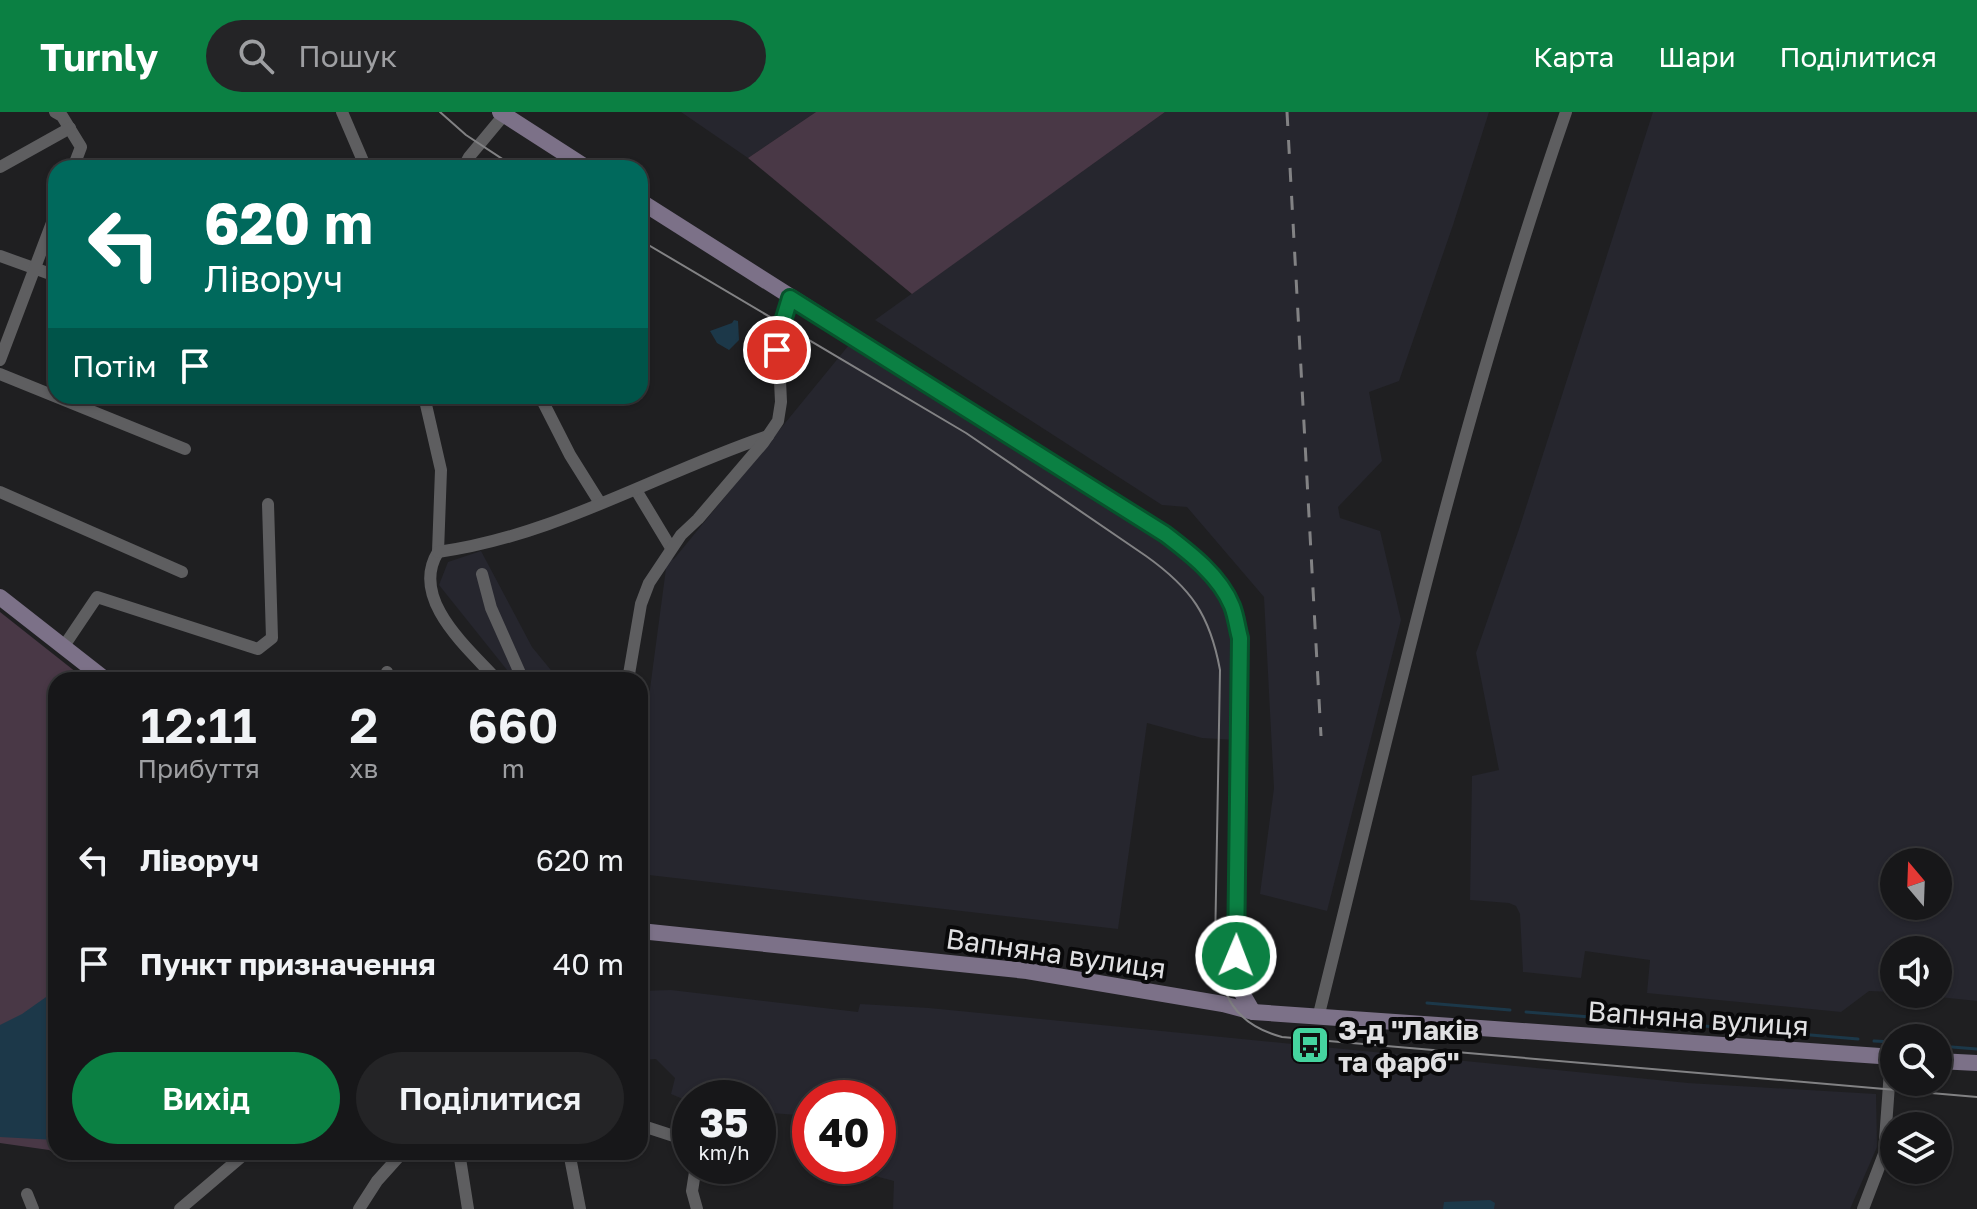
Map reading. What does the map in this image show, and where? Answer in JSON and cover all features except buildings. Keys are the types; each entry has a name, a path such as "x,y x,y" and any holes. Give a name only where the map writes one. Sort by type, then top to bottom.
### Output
{"street":[{"path":"55,112 62,116 81,147 76,160"},
{"path":"342,112 363,160"},
{"path":"1318,1018 1462,451 1566,112"},
{"path":"467,160 502,114 574,160"},
{"path":"0,167 70,128"},
{"path":"648,206 1165,534 1194,556 1231,604 1240,638 1236,956 1239,988 1253,1012"},
{"path":"0,360 48,233"},
{"path":"0,256 48,273"},
{"path":"629,672 641,604 649,583 671,548 768,436 781,412 778,338 790,298"},
{"path":"0,374 48,393"},
{"path":"74,404 185,449"},
{"path":"426,404 441,470 438,552 432,562 431,583 437,608 451,629 490,672"},
{"path":"544,404 570,455 600,503"},
{"path":"438,552 501,539 636,490 768,436"},
{"path":"636,490 671,548"},
{"path":"0,492 182,572"},
{"path":"64,646 97,597 258,649 272,638 268,504"},
{"path":"482,574 491,608 519,672"},
{"path":"0,597 96,672"},
{"name":"Вапняна вулиця","path":"648,929 1027,971 1223,1004 1253,1012 1880,1056"},
{"path":"1952,1062 1977,1063"},
{"path":"1863,1209 1884,1154 1889,1096"},
{"path":"648,1128 672,1135"},
{"path":"180,1209 238,1160"},
{"path":"359,1209 377,1181 396,1160"},
{"path":"460,1160 468,1209"},
{"path":"571,1160 580,1209"},
{"path":"693,1184 697,1209"},
{"path":"27,1194 33,1209"}],"shaded area":[{"path":"681,112 816,112 748,158"},
{"path":"816,112 1165,112 912,294 748,158"},
{"path":"1165,112 1489,112 1399,381 1369,392 1382,461 1338,507 1340,518 1380,531 1401,620 1327,911 1260,894 1274,788 1264,597 1187,507 1162,505 875,320"},
{"path":"1653,112 1977,112 1977,1001 1952,998 1952,936 1880,936 1880,991 1869,991 1841,1012 1647,993 1650,960 1585,951 1581,978 1523,972 1520,914 1516,906 1470,900 1472,776 1499,770 1476,653"},
{"path":"853,340 1191,558 1227,610 1233,640 1236,740 1202,738 1147,723 1118,929 648,875 648,704 667,561 674,559"},
{"path":"481,551 532,647 552,672 509,672 439,585 448,562"},
{"path":"0,612 76,672 48,672 48,1150 0,1143"},
{"path":"671,990 858,1012 860,1004 929,1008 1688,1083 1876,1094 1877,1147 1850,1209 893,1209 896,1184 896,1080 792,1080 792,1115 776,1113 776,1080 674,1080 656,1059 648,1060 648,991"}],"water":[{"path":"738,321 739,340 729,350 717,343 710,331"},
{"path":"48,996 48,1140 0,1137 0,1025"},
{"path":"1490,1200 1495,1203 1494,1209 1443,1209 1444,1202"}],"waterway":[{"path":"1427,1003 1510,1010"},
{"path":"1526,1012 1629,1020"},
{"path":"1645,1021 1858,1039"},
{"path":"1874,1041 1880,1041"},
{"path":"1952,1047 1977,1049"}],"tram line":[{"path":"440,112 466,135 504,160"},
{"path":"648,245 966,433 1146,556 1187,592 1211,633 1220,670 1215,948 1226,993 1232,1005 1252,1024 1282,1037 1977,1097"}],"railway":[{"path":"1287,112 1321,736"}],"place":[{"name":"З-д \"Лаків та фарб\"","path":"1310,1045"}],"route":[{"path":"777,350 790,298 1165,534 1194,556 1211,576 1231,604 1240,638 1236,956"}]}
